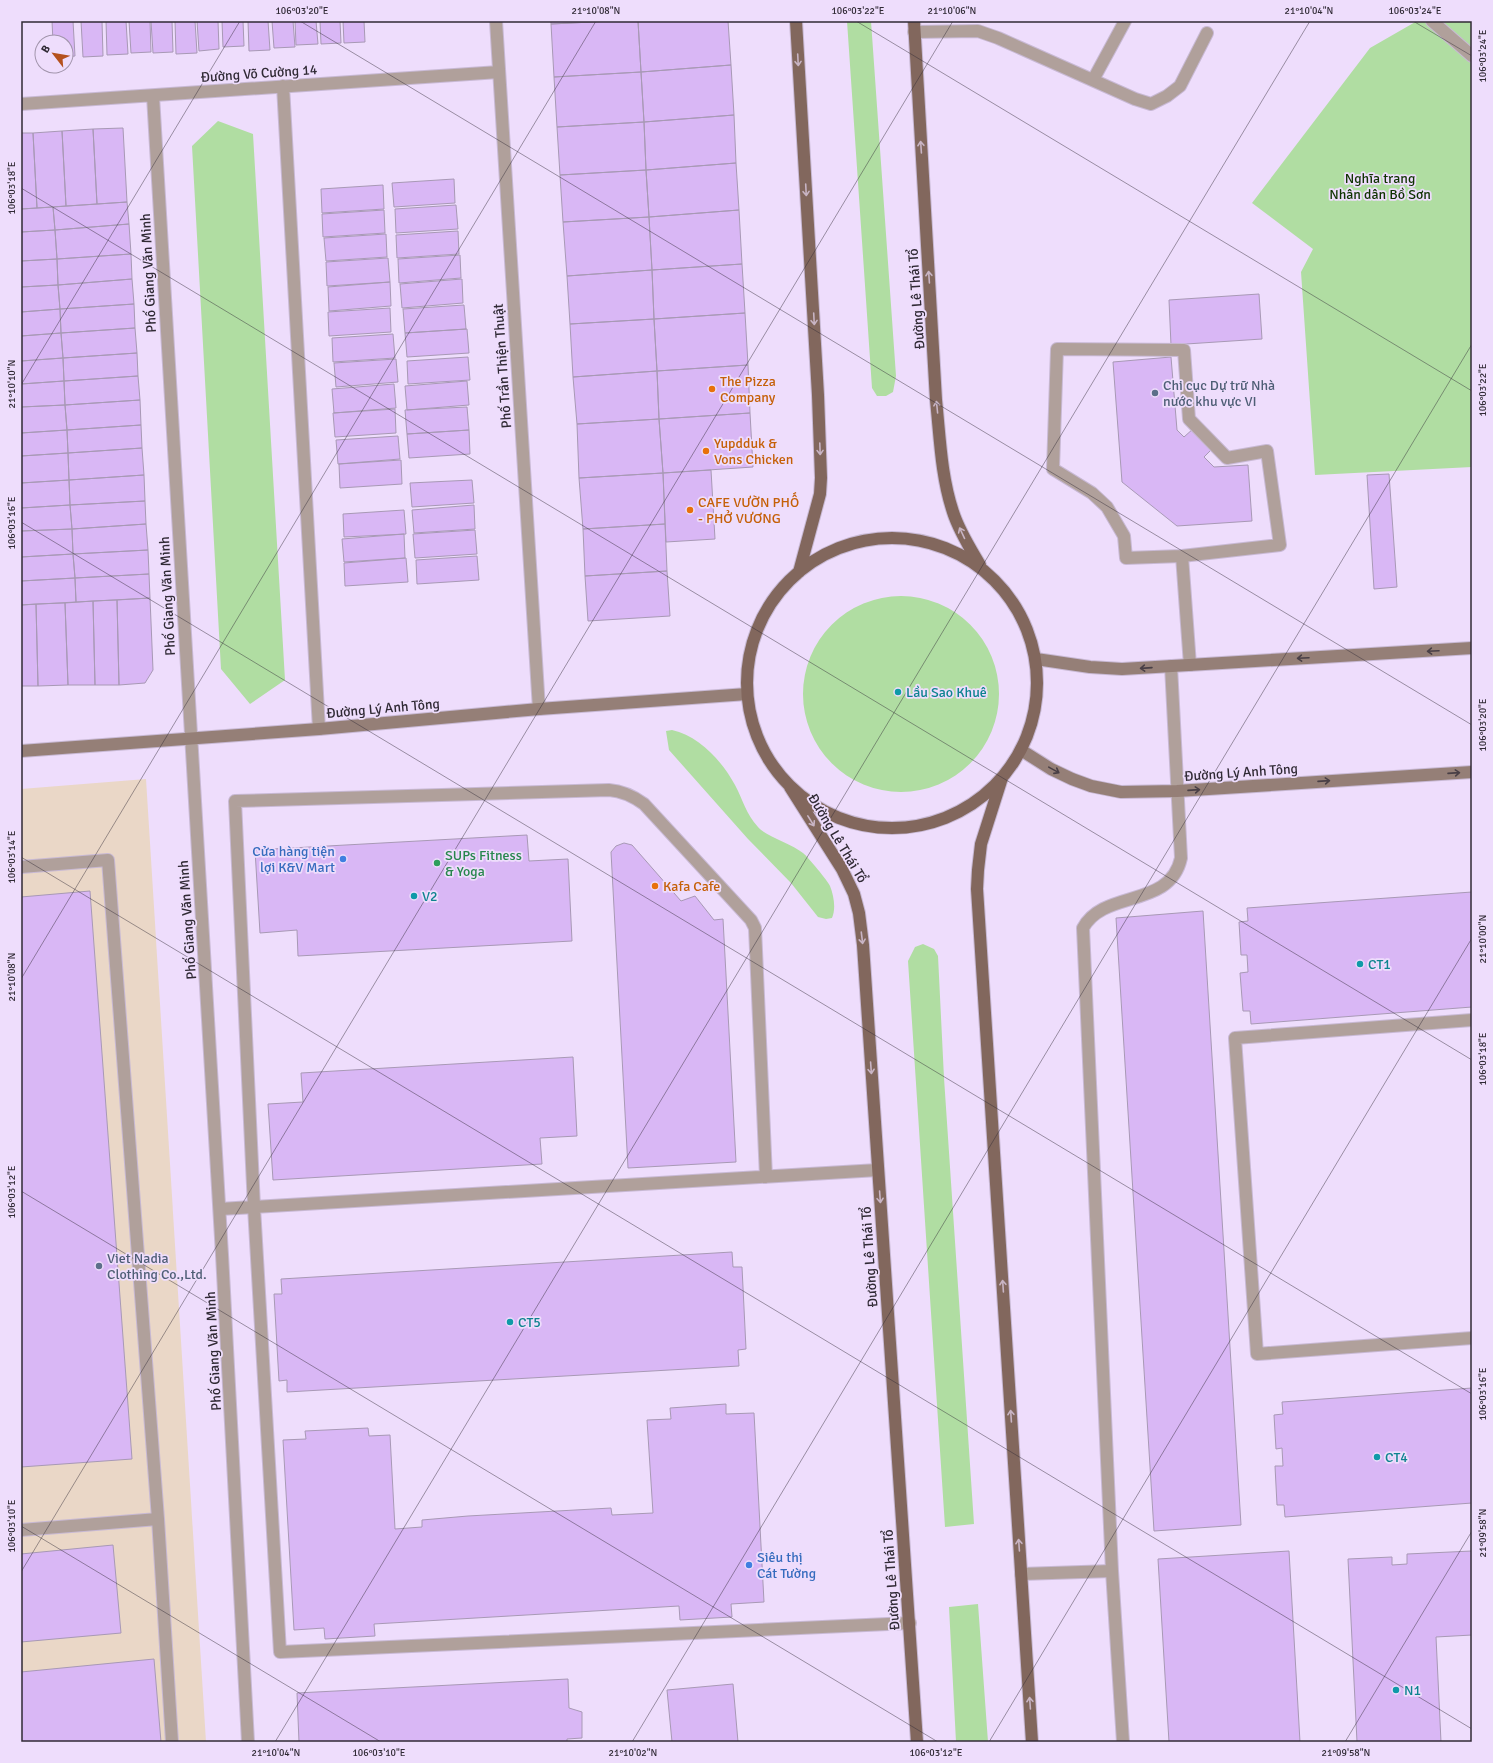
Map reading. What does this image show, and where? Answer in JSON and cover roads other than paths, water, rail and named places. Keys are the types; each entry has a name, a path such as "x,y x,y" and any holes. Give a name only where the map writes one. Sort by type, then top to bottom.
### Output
{"main road":[{"path":"796,21 818,387 821,478 820,494 799,572"},
{"name":"Đường Lê Thái Tổ","path":"914,27 936,400 946,490 963,536 981,567"},
{"path":"901,538 922,540 943,546 963,555 981,567 996,581 1020,613 1029,631 1036,659 1038,690 1036,710 1021,750 1013,764 1002,778 985,795 966,809 944,819 922,826 898,829 874,828 851,823 829,815 809,803 790,788 775,770 760,745 750,711 747,694 751,648 769,606 783,588 799,572 817,559 836,549 871,540 901,538"},
{"path":"1036,659 1109,669 1472,648"},
{"name":"Đường Lý Anh Tông","path":"21,750 319,729 539,709 747,694"},
{"name":"Đường Lý Anh Tông","path":"1021,750 1061,774 1091,786 1117,792 1177,791 1472,772"},
{"path":"1002,778 981,844 977,889 1032,1742"},
{"name":"Đường Lê Thái Tổ","path":"790,788 842,869 854,894 859,913 910,1623 917,1742"}],"street":[{"name":"Phố Trần Thiện Thuật","path":"496,21 539,709"},
{"path":"1093,80 1125,21"},
{"path":"1432,21 1472,56"},
{"path":"914,27 978,31 998,38 1135,100 1151,104 1167,96 1180,86 1207,33"},
{"name":"Đường Võ Cường 14","path":"21,104 499,72"},
{"path":"282,86 319,729"},
{"name":"Phố Giang Văn Minh","path":"153,96 190,738 220,1209 248,1742"},
{"path":"1056,349 1184,350 1189,419 1227,458 1267,451 1280,544 1182,556 1126,558 1124,536 1107,507 1092,493 1053,469 1056,349"},
{"path":"1182,556 1190,665"},
{"path":"1123,1742 1112,1571 1083,928 1088,919 1094,914 1163,887 1174,877 1179,868 1181,858 1171,666"},
{"path":"766,1177 755,928 751,920 644,804 634,797 620,791 609,790 235,801 254,1207 280,1652 910,1623"},
{"path":"21,867 108,860 158,1519 172,1742"},
{"path":"1472,1020 1235,1038 1257,1354 1472,1338"},
{"path":"220,1209 878,1170"},
{"path":"21,1530 158,1519"},
{"path":"1021,1574 1112,1571"}],"place":[{"name":"The Pizza Company","path":"712,389"},
{"name":"Chi cục Dự trữ Nhà nước khu vực VI","path":"1155,393"},
{"name":"Yupdduk & Vons Chicken","path":"706,451"},
{"name":"CAFE VƯỜN PHỐ - PHỞ VƯƠNG","path":"690,510"},
{"name":"Lầu Sao Khuê","path":"898,692"},
{"name":"Cửa hàng tiện lợi K&V Mart","path":"343,859"},
{"name":"SUPs Fitness & Yoga","path":"437,863"},
{"name":"Kafa Cafe","path":"655,886"},
{"name":"V2","path":"414,896"},
{"name":"CT1","path":"1360,964"},
{"name":"Viet Nadia Clothing Co.,Ltd.","path":"99,1266"},
{"name":"CT5","path":"510,1322"},
{"name":"CT4","path":"1377,1457"},
{"name":"Siêu thị Cát Tường","path":"749,1565"},
{"name":"N1","path":"1396,1690"}],"park label":[{"name":"Nghĩa trang Nhân dân Bồ Sơn","path":"1380,186"}]}
